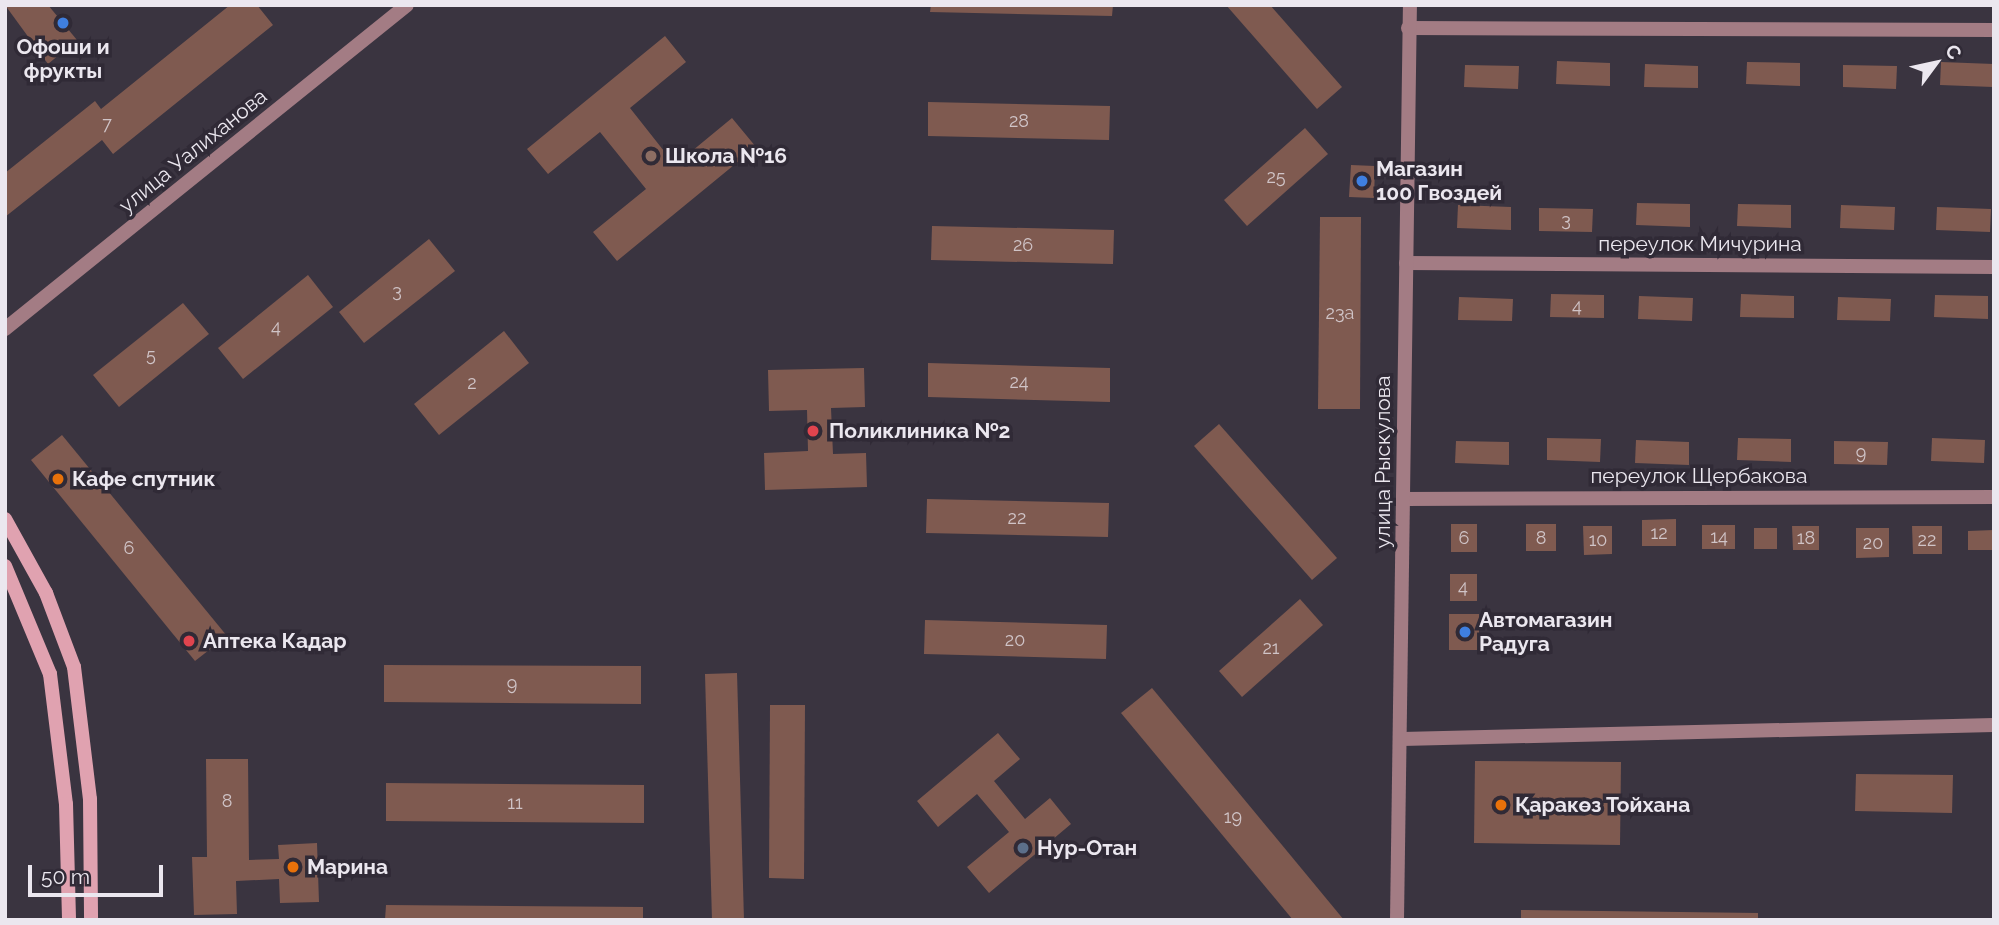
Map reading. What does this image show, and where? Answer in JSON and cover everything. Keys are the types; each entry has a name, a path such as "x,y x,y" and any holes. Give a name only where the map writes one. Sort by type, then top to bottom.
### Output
{"main road":[{"path":"5,519 46,593 74,667 90,799 92,920"},
{"path":"5,566 50,674 66,804 69,920"}],"street":[{"name":"улица Уалиханова","path":"5,329 407,5"},
{"name":"улица Рыскулова","path":"1397,920 1402,739 1410,5"},
{"path":"1408,28 1994,30"},
{"name":"переулок Мичурина","path":"1406,263 1994,267"},
{"name":"переулок Щербакова","path":"1404,499 1994,497"},
{"path":"1402,739 1994,724"}],"building":[{"path":"5,5 48,5 77,40 48,64"},
{"path":"230,5 257,5 273,25 113,154 102,140 5,217 5,173 95,101 101,109"},
{"path":"931,5 1113,5 1112,16 930,12"},
{"path":"1226,5 1270,5 1342,87 1317,109"},
{"path":"665,36 686,62 630,108 675,165 732,118 756,147 617,261 593,232 646,189 600,132 548,174 527,149"},
{"path":"1557,61 1610,63 1610,86 1556,84"},
{"path":"1747,62 1800,63 1800,86 1746,84"},
{"path":"1941,62 1994,64 1993,87 1940,85"},
{"path":"1645,64 1698,66 1698,88 1644,87"},
{"path":"1465,65 1519,66 1518,89 1464,87"},
{"path":"1843,65 1897,66 1896,89 1843,87"},
{"path":"928,102 1110,106 1109,140 928,136"},
{"path":"1305,128 1328,154 1247,226 1224,200"},
{"path":"1351,165 1375,166 1374,198 1349,197"},
{"path":"1637,203 1690,204 1690,227 1636,225"},
{"path":"1738,204 1791,205 1791,228 1737,226"},
{"path":"1458,205 1511,207 1511,230 1457,228"},
{"path":"1841,205 1895,207 1894,230 1840,228"},
{"path":"1937,207 1991,209 1990,232 1936,230"},
{"path":"1539,208 1593,209 1592,232 1539,231"},
{"path":"1320,217 1361,217 1360,409 1318,409"},
{"path":"932,226 1114,230 1113,264 931,260"},
{"path":"429,239 455,271 364,343 339,312"},
{"path":"308,275 333,307 243,379 218,348"},
{"path":"1551,294 1604,295 1604,318 1550,317"},
{"path":"1741,294 1794,296 1794,318 1740,317"},
{"path":"1935,295 1988,296 1988,319 1934,317"},
{"path":"1639,296 1693,298 1692,321 1638,319"},
{"path":"1459,297 1513,299 1512,321 1458,320"},
{"path":"1838,297 1891,299 1890,321 1837,320"},
{"path":"183,303 209,334 119,407 93,375"},
{"path":"504,331 529,363 439,435 414,404"},
{"path":"928,363 1110,368 1110,402 928,397"},
{"path":"864,368 865,407 831,408 833,454 866,453 867,487 765,490 764,453 808,451 807,410 769,411 768,370"},
{"path":"1219,424 1337,558 1312,580 1194,446"},
{"path":"62,435 227,636 195,661 31,460"},
{"path":"1547,438 1601,439 1600,462 1547,460"},
{"path":"1738,438 1791,439 1791,462 1737,460"},
{"path":"1932,438 1985,440 1984,463 1931,461"},
{"path":"1636,440 1689,442 1689,465 1635,463"},
{"path":"1456,441 1509,442 1509,465 1455,463"},
{"path":"1834,441 1888,442 1887,465 1834,464"},
{"path":"927,499 1109,503 1108,537 926,533"},
{"path":"1676,519 1676,546 1642,546 1642,520"},
{"path":"1451,524 1477,524 1477,552 1451,552"},
{"path":"1526,524 1556,524 1556,551 1526,551"},
{"path":"1702,525 1735,525 1735,549 1702,549"},
{"path":"1583,526 1612,526 1612,554 1584,555"},
{"path":"1792,526 1819,526 1819,550 1793,550"},
{"path":"1912,526 1942,526 1942,554 1913,554"},
{"path":"1754,528 1777,528 1777,549 1754,549"},
{"path":"1856,528 1889,528 1889,557 1856,558"},
{"path":"1994,530 1994,550 1968,550 1968,531"},
{"path":"1450,574 1477,574 1477,601 1450,601"},
{"path":"1300,599 1323,625 1242,697 1219,671"},
{"path":"1449,614 1479,614 1479,650 1449,650"},
{"path":"925,620 1107,625 1106,659 924,654"},
{"path":"384,665 641,666 641,704 384,702"},
{"path":"737,673 744,920 712,920 705,674"},
{"path":"1152,688 1344,920 1293,920 1121,713"},
{"path":"770,705 805,705 804,879 769,878"},
{"path":"998,733 1020,759 994,781 1025,819 1050,798 1071,824 989,893 967,867 1009,832 977,794 938,827 917,801"},
{"path":"206,759 248,759 249,860 279,859 278,845 317,843 319,902 280,903 279,879 236,881 237,914 194,915 192,857 207,857"},
{"path":"1475,761 1621,762 1620,845 1474,843"},
{"path":"1856,774 1953,775 1952,813 1855,811"},
{"path":"386,783 644,785 644,823 386,821"},
{"path":"386,905 643,907 643,920 385,920"},
{"path":"1521,910 1758,913 1758,920 1521,920"}],"place":[{"name":"Офоши и фрукты","path":"63,23"},
{"name":"Школа №16","path":"651,156"},
{"name":"Магазин 100 Гвоздей","path":"1362,181"},
{"name":"Поликлиника №2","path":"813,431"},
{"name":"Кафе спутник","path":"58,479"},
{"name":"Автомагазин Радуга","path":"1465,632"},
{"name":"Аптека Кадар","path":"189,641"},
{"name":"Қаракөз Тойхана","path":"1501,805"},
{"name":"Нур-Отан","path":"1023,848"},
{"name":"Марина","path":"293,867"}]}
